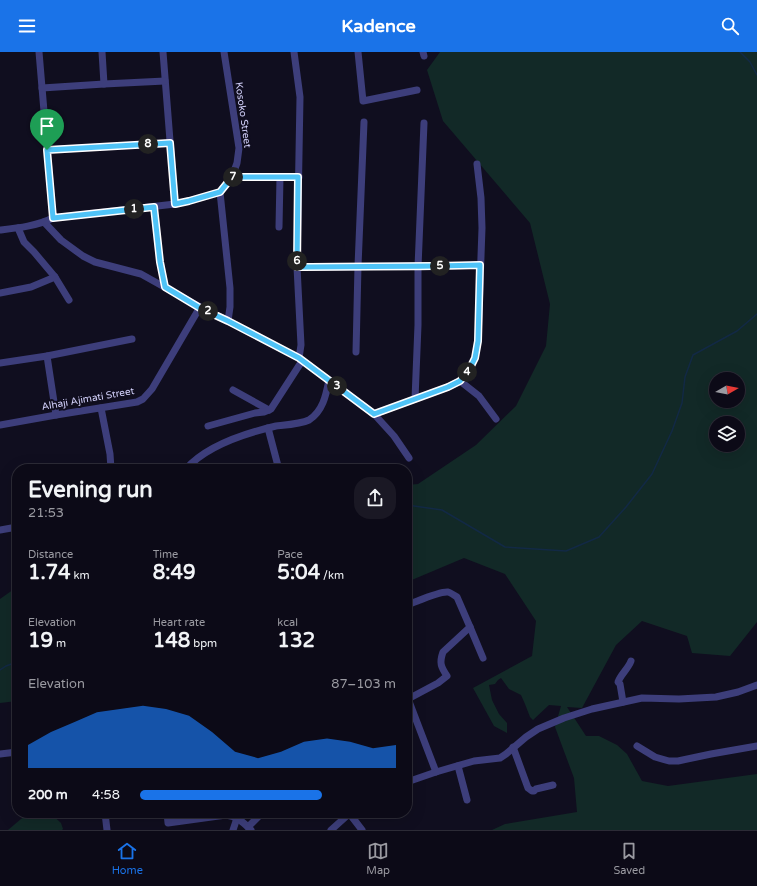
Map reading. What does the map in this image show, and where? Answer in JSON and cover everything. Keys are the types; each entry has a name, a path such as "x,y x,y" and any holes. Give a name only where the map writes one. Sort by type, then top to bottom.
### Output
{"street":[{"path":"39,52 53,218"},
{"path":"102,52 104,84"},
{"path":"163,52 164,81 175,204"},
{"name":"Kosoko Street","path":"220,192 232,177 237,163 239,148 224,52"},
{"path":"208,426 271,409 301,359 297,267 300,97 294,52"},
{"path":"358,52 364,101 417,90"},
{"path":"42,88 164,81"},
{"path":"356,352 364,122"},
{"path":"415,399 418,325 418,267 424,123"},
{"path":"47,150 170,143"},
{"path":"374,414 448,387 460,381 469,370 475,358 478,341 482,228 478,164"},
{"path":"232,177 298,177"},
{"path":"279,227 280,177"},
{"path":"0,230 18,228 44,222 53,218 175,204 220,192 230,288 228,321"},
{"path":"154,207 160,262 165,287"},
{"path":"44,222 61,240 89,259 95,262 141,274 200,308 301,359 374,414 394,436 409,458"},
{"path":"18,228 24,242 55,277 69,300"},
{"path":"297,267 418,267 480,265"},
{"path":"0,293 31,287 55,277"},
{"name":"Alhaji Ajimati Street","path":"0,425 56,414 137,402 144,399 152,389 200,308"},
{"path":"0,364 132,339"},
{"path":"47,356 56,414"},
{"path":"191,464 197,458 218,445 268,428 307,421 321,408 326,395 329,380"},
{"path":"460,381 479,396 496,419"},
{"path":"233,390 269,410"},
{"path":"101,408 111,464"},
{"path":"268,428 277,464"},
{"path":"0,530 12,528"},
{"path":"412,603 440,593 449,592 457,597 483,658"},
{"path":"412,695 438,683 447,676 441,667 441,657 443,652 470,627"},
{"path":"623,702 620,684 618,682 631,661"},
{"path":"412,780 474,761 500,758 538,729 564,718 592,709 642,698 679,699 716,697 738,692 757,685"},
{"path":"412,708 436,772"},
{"path":"638,746 655,757 669,761 678,761 757,746"},
{"path":"513,747 528,788 534,791 536,789 553,785"},
{"path":"0,754 12,753"},
{"path":"458,766 467,800"},
{"path":"106,818 107,830"},
{"path":"168,826 207,818"},
{"path":"233,830 237,818 250,829 258,818"},
{"path":"331,830 344,818"},
{"path":"354,818 362,830"}],"green space":[{"path":"440,52 757,52 757,622 730,656 692,653 687,636 642,621 616,645 582,708 567,707 586,736 599,736 617,745 627,754 642,781 668,786 757,774 757,830 492,830 505,824 577,812 574,778 555,727 561,706 549,705 533,720 530,717 521,695 509,689 501,678 495,684 489,685 492,700 499,714 507,723 507,733 494,726 473,688 532,656 536,621 505,574 464,558 412,580 412,485 418,484 476,445 516,406 546,346 550,304 530,223 443,121 427,70"},
{"path":"12,591 12,702 0,703 0,599"},
{"path":"56,818 61,823 63,829 8,830 21,819"}],"waterway":[{"path":"740,52 750,62 757,75"},
{"path":"412,506 442,510 505,547 566,551 599,537 626,507 652,474 672,431 682,403 685,377 693,355 737,331 757,314"},
{"path":"0,670 12,664"}],"route":[{"path":"170,143 175,204 220,192 232,177 298,177 297,267 418,267 480,265 478,341 475,358 469,370 460,381 448,387 374,414 299,358 200,308 165,287 160,262 154,207 53,218 47,150 170,143"}]}
